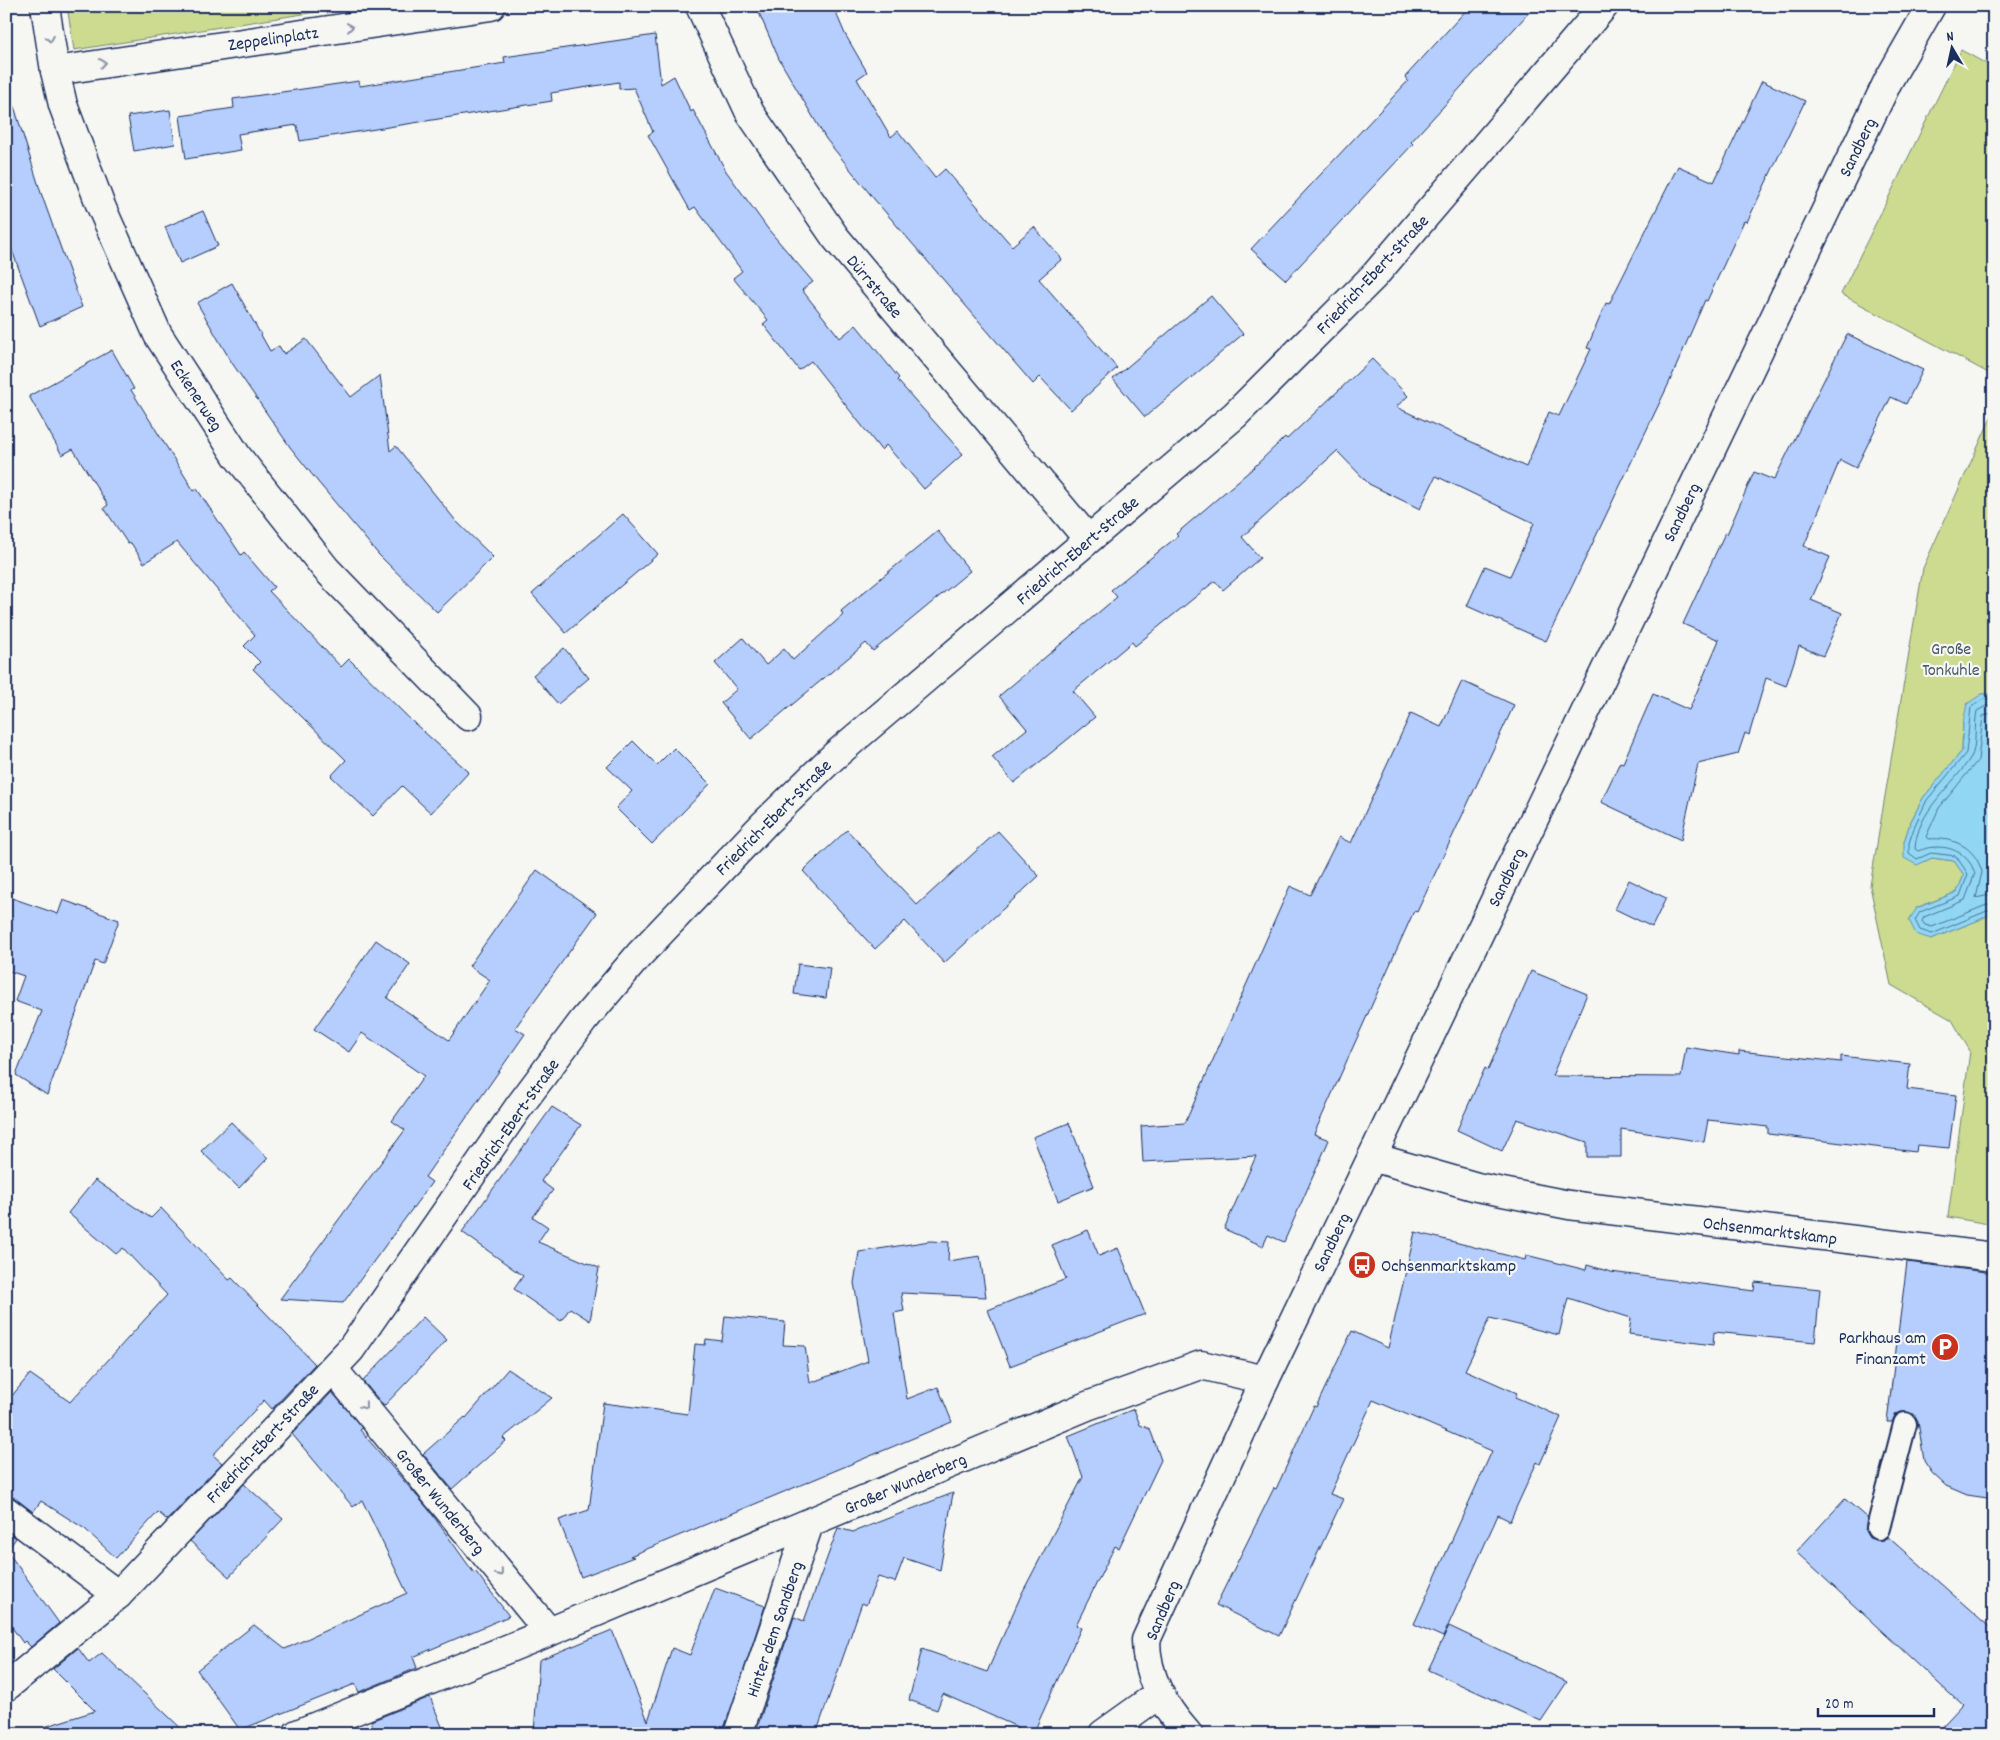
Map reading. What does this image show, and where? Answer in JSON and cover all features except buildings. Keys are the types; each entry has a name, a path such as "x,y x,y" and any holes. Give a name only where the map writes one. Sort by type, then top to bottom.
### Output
{"street":[{"name":"Eckenerweg","path":"45,6 55,71 63,105 100,204 158,335 237,456 326,569 468,716"},
{"name":"Zeppelinplatz","path":"55,71 491,6"},
{"name":"Dürrstraße","path":"700,6 750,112 835,237 1088,539"},
{"name":"Friedrich-Ebert-Straße","path":"6,1687 118,1595 351,1349 542,1077 583,1021 639,955 811,777 1235,415 1375,275 1604,6"},
{"name":"Sandberg","path":"1188,1734 1173,1716 1153,1681 1146,1658 1146,1640 1265,1380 1888,81 1931,6"},
{"name":"Ochsenmarktskamp","path":"1372,1157 1477,1187 1569,1205 1994,1257"},
{"name":"Großer Wunderberg","path":"297,1734 809,1524 1086,1406 1201,1365 1265,1380"},
{"name":"Großer Wunderberg","path":"333,1369 549,1632"},
{"path":"6,1511 118,1595"},
{"name":"Hinter dem Sandberg","path":"738,1734 809,1524"},
{"path":"1103,1734 1159,1694"}],"lane":[{"path":"1878,1528 1906,1424"}],"green space":[{"path":"67,6 354,6 74,50"},
{"path":"1961,50 1994,68 1994,376 1841,294"},
{"name":"Große Tonkuhle","path":"1994,411 1994,694 1982,694 1963,723 1962,751 1923,798 1910,823 1904,842 1917,864 1932,858 1954,861 1964,875 1957,892 1916,908 1931,939 1994,912 1994,1225 1948,1217 1970,1051 1952,1020 1891,985 1870,886 1923,568"}],"water":[{"name":"Große Tonkuhle","path":"1982,694 1994,694 1994,912 1931,939 1916,934 1909,920 1917,908 1957,892 1964,875 1954,861 1932,858 1917,865 1904,858 1904,842 1910,823 1923,798 1962,751 1963,723 1967,704"}],"place":[{"name":"Ochsenmarktskamp","path":"1362,1265"},
{"name":"Parkhaus am Finanzamt","path":"1945,1347"}]}
